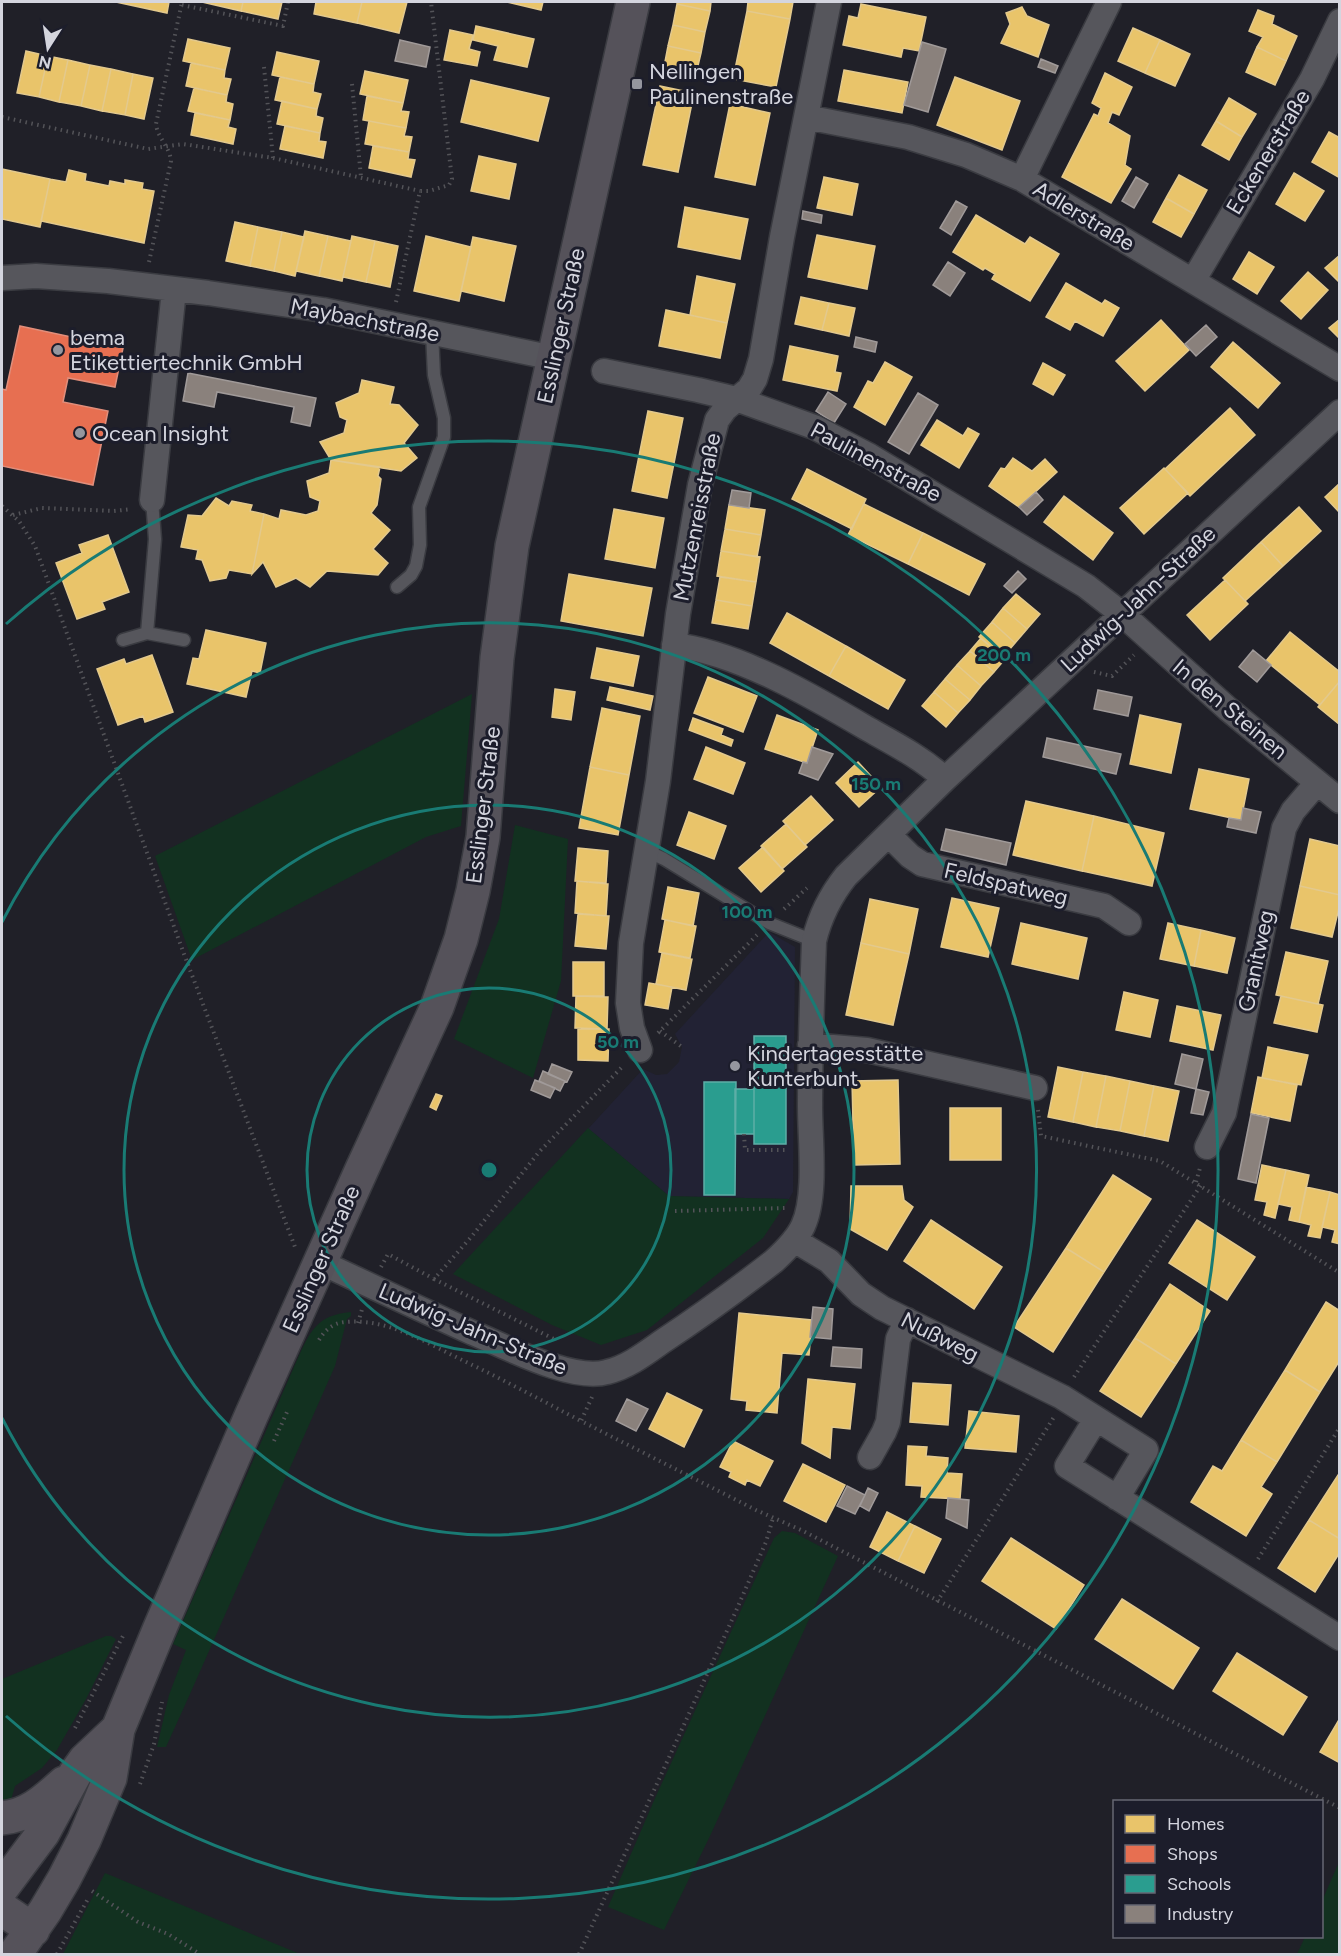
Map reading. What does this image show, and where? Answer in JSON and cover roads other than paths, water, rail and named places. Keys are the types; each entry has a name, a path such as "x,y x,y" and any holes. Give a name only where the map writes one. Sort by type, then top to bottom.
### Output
{"main road":[{"name":"Esslinger Straße","path":"24,1942 64,1879 84,1840 110,1778 118,1730 214,1501 309,1256 437,1007 452,966 468,914 483,837 497,658 507,573 516,524 633,2"},
{"name":"Esslinger Straße","path":"2,1888 43,1833 75,1774 91,1754 118,1730"},
{"path":"2,1818 30,1811 75,1774"},
{"path":"2,1909 24,1942"}],"street":[{"name":"Mutzenreisstraße","path":"640,1050 632,1028 628,1003 631,943 666,726 674,645 700,485 717,420 755,380 761,359 782,237 829,2"},
{"path":"1022,179 1109,2"},
{"name":"Eckenerstraße","path":"1193,281 1312,79 1340,21"},
{"name":"Adlerstraße","path":"806,117 908,137 966,155 1022,179 1340,369"},
{"name":"Maybachstraße","path":"2,278 36,276 145,286 323,310 391,326 554,358"},
{"path":"152,500 174,290"},
{"name":"Paulinenstraße","path":"604,371 736,399 814,427 870,456 1086,586 1122,614"},
{"name":"Ludwig-Jahn-Straße","path":"309,1256 371,1287 543,1362 568,1370 593,1373 605,1373 619,1368 698,1318 774,1261 803,1227 808,1208 812,1150 810,1045 814,941 819,921 834,891 846,876 945,779 1340,412"},
{"name":"In den Steinen","path":"1122,614 1228,709 1340,801"},
{"path":"674,645 738,662 820,700 927,763 945,779"},
{"name":"Granitweg","path":"1207,1147 1224,1113 1284,828 1293,811 1317,783"},
{"name":"Feldspatweg","path":"889,835 910,856 922,864 1104,906 1129,923"},
{"path":"810,1045 867,1050 1035,1088"},
{"name":"Nußweg","path":"794,1240 829,1261 861,1294 882,1308 1063,1398 1146,1450 1117,1498"},
{"path":"870,1457 888,1422 898,1339 907,1320"},
{"path":"1096,1419 1067,1466 1340,1638"}],"lane":[{"path":"398,587 411,575 416,566 420,545 419,507 424,489 440,453 445,430 434,375 432,333"},
{"path":"147,633 155,539 152,500"},
{"path":"123,640 147,633 184,640"},
{"path":"647,851 770,923 814,941"}],"place":[{"name":"Nellingen Paulinenstraße","path":"637,84"},
{"name":"bema Etikettiertechnik GmbH","path":"58,350"},
{"name":"Ocean Insight","path":"80,433"},
{"name":"Kindertagesstätte Kunterbunt","path":"735,1066"}]}
